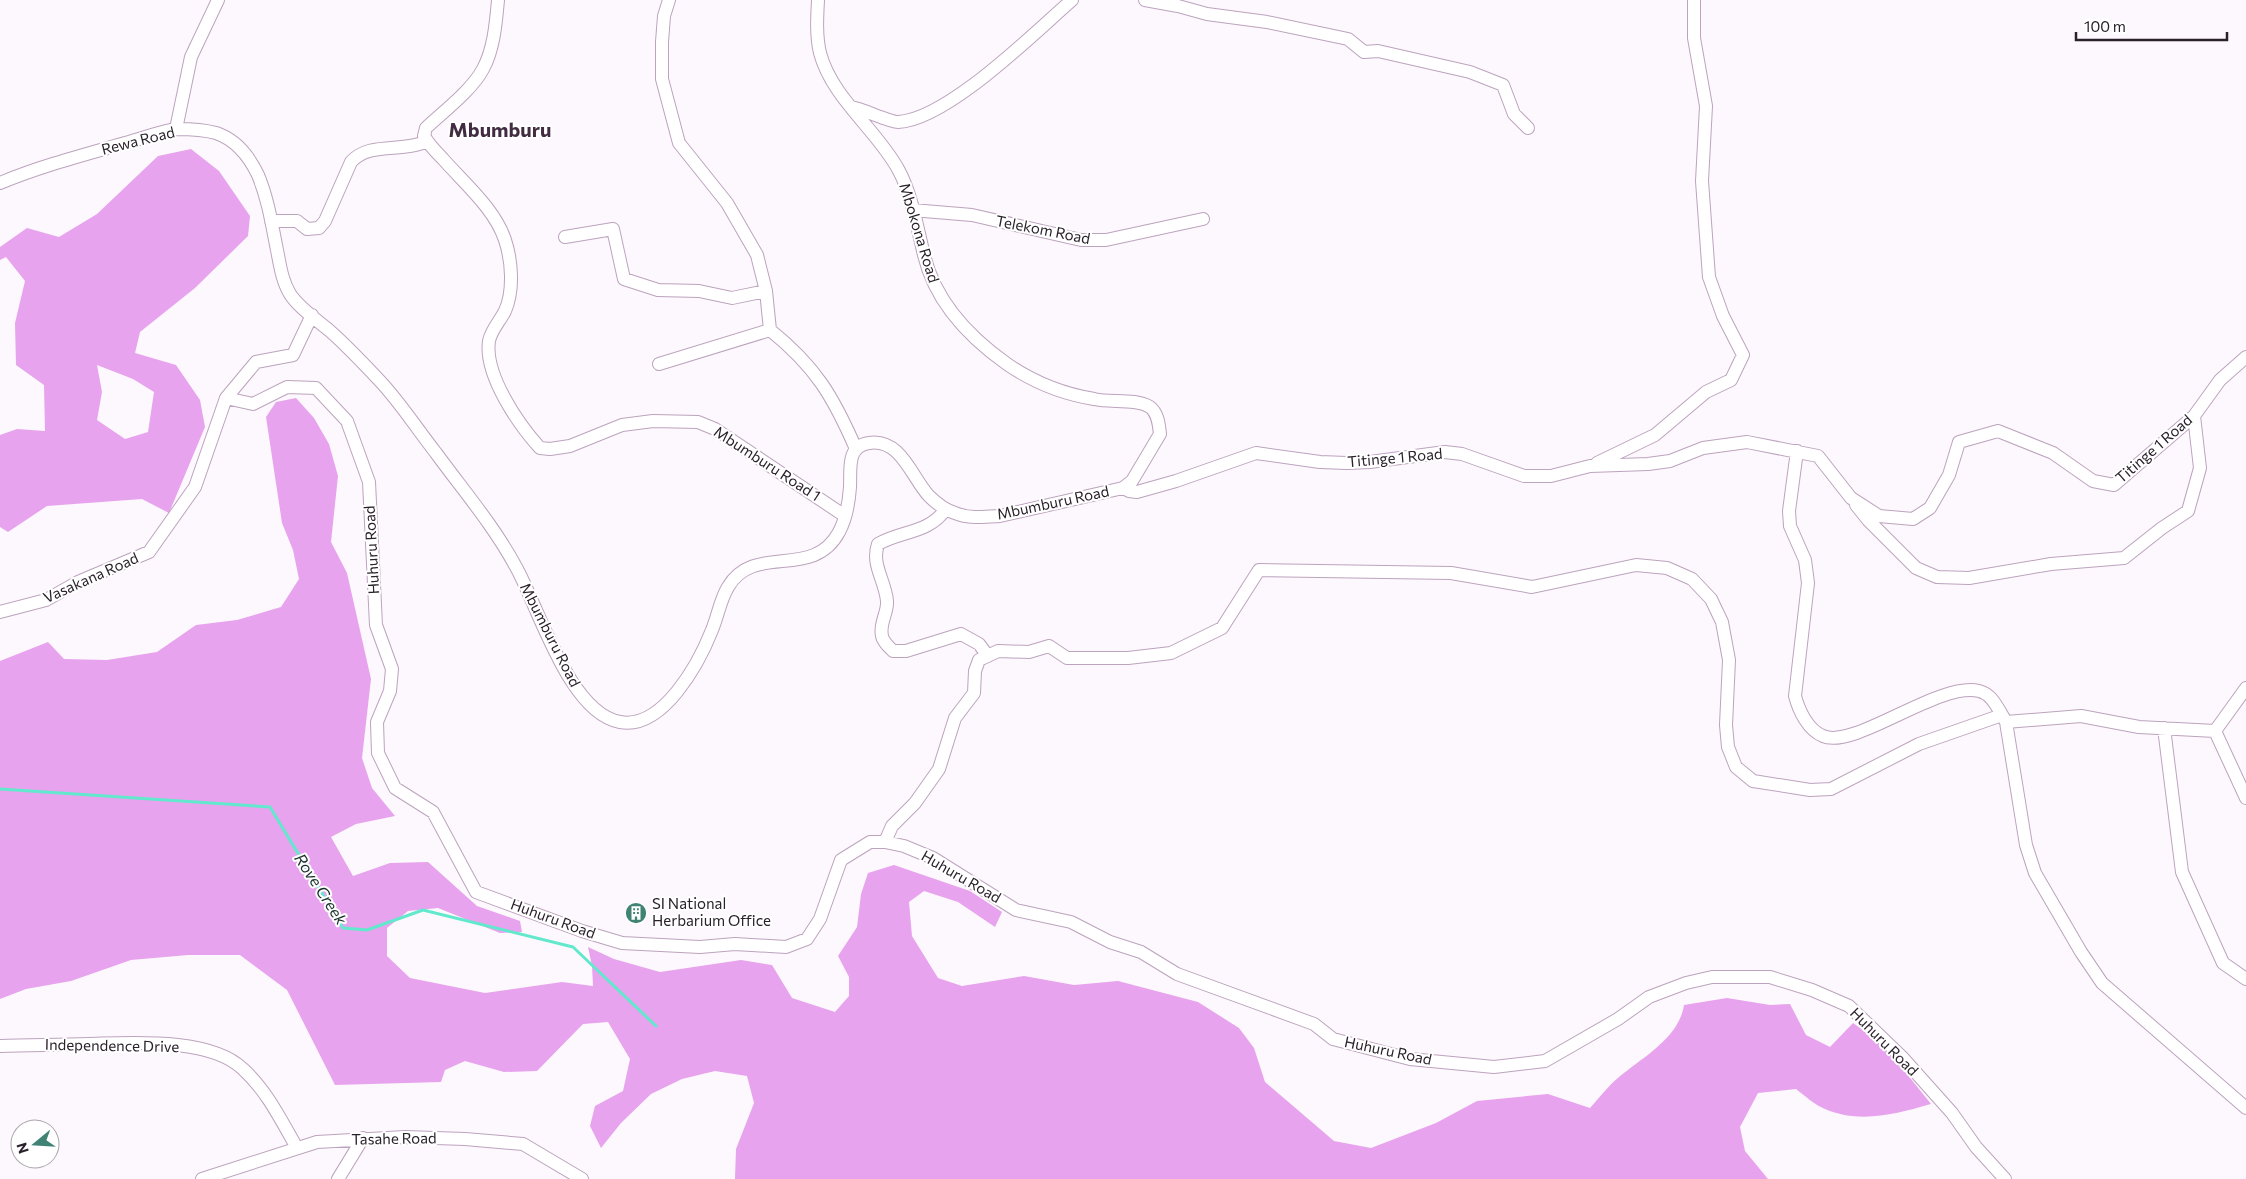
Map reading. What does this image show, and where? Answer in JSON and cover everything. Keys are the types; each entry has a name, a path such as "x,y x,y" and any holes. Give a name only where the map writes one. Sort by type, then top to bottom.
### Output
{"street":[{"path":"176,129 191,57 218,0"},
{"path":"271,220 297,221 307,229 319,228 326,221 351,162 357,156 371,150 417,146 427,141 424,136 426,128 483,70 490,51 498,0"},
{"path":"669,0 664,16 662,33 662,79 679,143 732,212 757,254 766,291 770,330 795,350 820,380 840,412 856,449"},
{"name":"Mbokona Road","path":"818,0 817,28 820,52 826,69 851,107 874,134 898,169 912,210 931,278 941,298 956,317 993,354 1037,382 1067,393 1096,400 1143,404 1152,408 1156,415 1160,434 1132,481 1123,488"},
{"path":"851,107 897,122 923,116 958,97 1072,0"},
{"path":"1145,0 1207,14 1267,22 1348,39 1364,52 1378,51 1470,72 1503,85 1514,114 1528,128"},
{"path":"1590,466 1655,435 1706,392 1731,380 1743,355 1723,316 1710,277 1702,181 1706,106 1694,38 1694,0"},
{"name":"Rewa Road","path":"0,183 31,170 176,129 216,133 237,144 249,158 259,178 271,220 282,276 288,292 312,315"},
{"name":"Mbumburu Road 1","path":"427,141 485,207 505,238 509,254 510,286 505,311 489,341 490,366 499,387 528,435 540,448 550,449 570,446 622,425 653,421 698,422 716,429 845,516"},
{"name":"Telekom Road","path":"912,210 972,215 1081,240 1106,240 1203,219"},
{"path":"565,237 613,229 624,279 658,290 698,291 732,298 766,291"},
{"name":"Mbumburu Road","path":"312,315 347,346 383,384 474,504 514,562 569,679 585,699 610,720 636,723 649,718 676,692 695,668 713,630 725,593 736,576 747,567 762,562 800,561 816,554 831,543 840,531 845,516 850,485 851,457 856,449 873,442 883,444 896,452 905,461 931,498 946,509 971,517 1000,516 1123,488"},
{"name":"Vasakana Road","path":"0,612 46,600 78,582 149,552 195,487 226,398 256,362 293,355 312,315"},
{"path":"659,364 770,330"},
{"name":"Titinge 1 Road","path":"1123,488 1129,492 1137,492 1176,481 1256,453 1346,463 1370,462 1445,452 1462,454 1524,476 1552,476 1590,466 1670,461 1703,448 1747,442 1818,456 1851,498 1879,516 1913,519 1930,508 1949,475 1959,442 1998,431 2053,454 2093,481 2114,486 2194,416 2220,380 2246,357"},
{"name":"Huhuru Road","path":"226,398 253,404 287,387 316,388 348,422 369,482 376,625 392,669 390,691 377,722 378,753 395,788 433,812 476,892 582,931 622,943 700,947 735,944 786,947 807,938 820,919 841,860 870,842 886,842 904,846 933,858 1016,910 1071,922 1110,942 1141,952 1177,974 1314,1024 1333,1038 1410,1058 1494,1068 1545,1061 1618,1019 1649,997 1686,983 1712,977 1770,977 1812,990 1849,1006 1856,1012 1921,1078 2005,1179"},
{"path":"1851,498 1868,520 1916,568 1937,577 1969,578 2051,564 2124,558 2162,528 2188,511 2200,468 2194,416"},
{"path":"1797,451 1788,511 1794,540 1805,560 1808,583 1795,696 1799,710 1809,725 1823,736 1842,737 1940,697 1964,690 1980,691 1993,699 2004,718 2026,845 2035,873 2081,952 2102,983 2246,1108"},
{"path":"946,509 939,518 926,528 891,537 878,544 875,554 877,570 887,602 880,627 882,639 893,651 906,651 961,634 979,644 988,656"},
{"path":"886,842 892,826 915,803 939,768 955,718 974,693 975,671 979,660 998,651 1029,652 1049,646 1067,658 1128,658 1171,653 1222,628 1259,570 1451,573 1532,586 1636,565 1667,568 1692,579 1711,599 1722,622 1729,660 1726,725 1728,747 1736,768 1753,781 1810,790 1831,789 1919,744 2004,718 2081,716 2139,727 2215,731"},
{"path":"2215,731 2246,688"},
{"path":"2164,728 2182,872 2223,963 2246,979"},
{"path":"2215,731 2246,798"},
{"name":"Independence Drive","path":"0,1046 151,1043 191,1047 217,1054 242,1068 265,1093 297,1148"},
{"path":"338,1179 363,1138"},
{"name":"Tasahe Road","path":"202,1179 317,1142 363,1138 466,1139 523,1144 582,1179"}],"shaded area":[{"path":"191,149 219,171 250,216 248,236 195,288 140,332 135,353 176,365 200,400 205,427 169,513 142,499 47,506 8,532 0,527 0,435 17,429 45,431 44,385 16,365 15,323 25,281 6,257 0,260 0,247 27,228 59,237 97,214 158,156","holes":["97,365 133,379 154,392 148,432 125,439 97,420 102,392"]},
{"path":"296,398 314,418 329,444 338,476 331,542 347,573 371,679 362,758 372,788 395,816 356,824 331,837 353,876 390,863 428,862 477,906 520,921 522,932 500,933 438,908 408,911 387,928 387,956 410,978 485,993 562,982 593,986 592,966 588,947 614,959 660,972 741,960 772,965 792,998 835,1012 849,996 849,977 838,956 857,927 861,894 868,873 894,865 970,891 1002,912 995,927 958,902 924,891 909,902 912,936 938,978 962,986 1024,976 1074,985 1118,981 1198,1002 1239,1028 1254,1048 1265,1082 1334,1141 1371,1148 1436,1123 1477,1101 1548,1094 1590,1108 1607,1088 1668,1037 1681,1017 1684,1005 1727,998 1770,1005 1790,1004 1806,1035 1830,1047 1853,1023 1883,1044 1931,1104 1891,1114 1865,1117 1838,1114 1821,1107 1796,1089 1758,1093 1740,1127 1745,1151 1768,1179 735,1179 736,1149 754,1103 747,1076 715,1071 682,1079 651,1094 621,1123 601,1148 590,1126 595,1106 623,1091 630,1059 608,1022 583,1024 537,1071 504,1072 465,1061 445,1070 441,1082 335,1085 287,990 240,955 188,955 131,960 71,981 26,989 0,999 0,661 48,642 64,659 107,660 157,652 196,625 237,620 281,607 299,579 293,550 282,523 266,417 276,402"}],"waterway":[{"name":"Rove Creek","path":"0,789 270,807 343,928 367,930 423,910 573,947 656,1026"}],"place":[{"name":"SI National Herbarium Office","path":"636,913"}],"district":[{"name":"Mbumburu","path":"500,130"}]}
